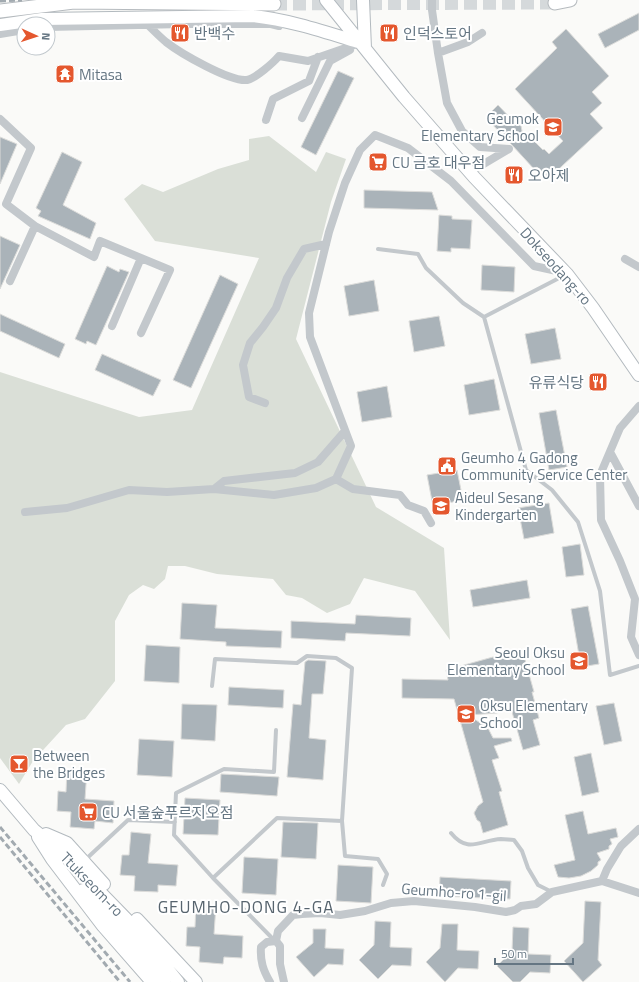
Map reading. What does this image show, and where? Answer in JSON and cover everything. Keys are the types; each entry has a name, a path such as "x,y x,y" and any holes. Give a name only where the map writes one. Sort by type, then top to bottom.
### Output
{"main road":[{"name":"Dokseodang-ro","path":"326,0 404,97 470,172 567,274 637,370"},
{"path":"0,25 42,19 239,16 271,18 363,46 363,0"},
{"path":"555,3 570,0"},
{"path":"0,11 74,2 274,4"},
{"name":"Ttukseom-ro","path":"0,790 34,830 60,851 134,927 178,982"},
{"path":"34,830 52,859 102,926 152,982"},
{"path":"34,830 67,843 196,982"},
{"name":"Ttukseom-ro","path":"52,859 130,939 164,982"}],"street":[{"path":"432,0 438,53 447,103 462,131 480,147 508,150 470,172"},
{"path":"148,25 166,43 203,65 230,77 248,80 268,67 279,56 308,61 318,57 363,46"},
{"path":"56,28 148,25 292,25"},
{"path":"0,34 16,31"},
{"path":"438,53 468,42 482,33"},
{"path":"302,118 330,62 363,46"},
{"path":"266,120 273,99 309,81 318,57"},
{"path":"0,119 31,148 6,204 35,226 94,257 100,241 170,270 141,333"},
{"path":"25,512 67,508 129,490 167,492 214,489 274,495 316,488 336,479 351,446 310,337 309,313 326,244 345,183 360,150 375,135 408,148 451,181 534,266 567,274"},
{"path":"10,281 35,226"},
{"path":"265,403 250,397 243,365 250,343 276,308 288,278 304,249 326,244"},
{"path":"112,326 141,258"},
{"path":"625,259 639,268"},
{"path":"639,406 620,428 600,475 601,520 620,561 635,599 631,637 639,655"},
{"path":"214,489 224,481 295,473 318,462 345,431"},
{"path":"610,452 639,506"},
{"path":"336,479 353,489 400,495 408,505 424,511 431,523"},
{"path":"639,829 621,846 607,869 602,881 639,893"},
{"name":"Geumho-ro 1-gil","path":"276,941 278,931 293,915 320,913 340,915 365,911 391,902 414,901 444,905 475,906 506,912 515,910 520,906 536,904 552,892 602,881"},
{"path":"270,982 262,965 260,957 261,947 267,942 276,941 280,946 280,964 284,982"}],"lane":[{"path":"378,249 418,254 426,268 463,303 484,317 526,470 552,490 578,522 600,591 610,675 639,666"},
{"path":"484,317 567,274"},
{"path":"212,686 215,659 296,663 307,656 336,658 352,668 342,821 345,856 378,859 387,874 384,885"},
{"path":"276,730 274,772 224,769 176,793 174,835 213,878 276,941"},
{"path":"213,878 277,818 342,821"},
{"path":"83,862 128,820 175,822"},
{"path":"451,833 457,840 467,845 501,839 514,840 522,851 528,868 538,885 552,892"}],"shaded area":[{"path":"269,136 316,172 326,152 346,159 331,202 296,339 376,507 444,548 450,640 415,591 364,578 350,604 327,613 302,598 286,595 273,579 217,574 185,566 168,566 165,579 154,589 143,585 129,595 115,621 115,681 85,719 66,725 33,761 19,784 0,758 0,372 139,417 192,410 259,258 155,241 124,199 142,184 163,192 218,169 249,160 249,139"}],"building":[{"path":"639,13 639,30 605,48 598,34"},
{"path":"566,29 609,76 592,92 602,103 590,114 603,128 548,179 537,167 534,169 490,122 492,120 487,116 498,105 517,125 520,121 522,131 549,154 563,141 515,89 557,48 552,42"},
{"path":"338,71 354,78 316,155 301,147"},
{"path":"0,137 17,144 0,184"},
{"path":"62,152 82,162 63,205 96,223 90,239 38,216 41,211 36,208"},
{"path":"364,190 432,192 438,210 364,208"},
{"path":"439,215 452,216 452,219 472,220 470,249 451,248 451,252 437,251"},
{"path":"0,236 20,245 0,289"},
{"path":"482,265 515,267 514,292 481,290"},
{"path":"107,266 119,272 120,269 129,272 96,345 87,341 86,344 75,339"},
{"path":"220,275 238,284 191,388 173,380"},
{"path":"374,280 379,311 349,316 344,286"},
{"path":"0,314 65,344 59,358 0,331"},
{"path":"439,316 445,346 414,352 409,321"},
{"path":"555,328 561,359 531,364 525,334"},
{"path":"102,354 161,380 153,396 95,370"},
{"path":"494,379 500,410 469,415 464,385"},
{"path":"387,386 392,417 362,422 357,392"},
{"path":"556,410 567,467 549,470 539,413"},
{"path":"457,470 463,500 433,506 427,475"},
{"path":"549,503 554,533 524,539 518,508"},
{"path":"580,544 584,575 566,577 562,547"},
{"path":"527,580 530,598 473,607 470,590"},
{"path":"182,603 217,605 215,628 282,631 281,648 226,646 226,642 180,639"},
{"path":"588,606 599,664 581,667 571,609"},
{"path":"356,615 411,618 410,636 346,633 345,641 291,638 291,621 355,624"},
{"path":"146,645 180,647 179,683 144,681"},
{"path":"522,649 534,692 532,692 539,718 533,720 540,745 523,750 510,705 497,713 468,715 488,728 493,738 511,738 512,741 494,746 499,758 492,760 502,791 499,792 508,825 483,833 480,822 477,820 474,813 478,806 483,802 454,699 402,698 402,679 448,680 446,670"},
{"path":"308,660 326,661 323,694 312,694 309,738 326,740 323,780 287,777 293,704 301,705 305,662"},
{"path":"229,687 284,690 283,708 228,705"},
{"path":"614,703 622,741 604,745 596,706"},
{"path":"182,704 217,705 215,741 181,739"},
{"path":"139,739 174,741 172,777 137,775"},
{"path":"591,753 599,792 582,796 574,757"},
{"path":"67,769 87,770 85,799 114,801 113,823 95,821 94,829 70,827 71,812 57,811 58,791 66,792"},
{"path":"221,774 279,777 277,796 220,792"},
{"path":"185,798 220,800 218,835 183,834"},
{"path":"583,811 588,834 616,828 618,837 610,839 612,844 609,846 609,849 597,853 601,860 591,871 581,876 569,878 558,877 554,865 575,860 565,815"},
{"path":"283,822 318,823 316,859 281,857"},
{"path":"131,832 151,834 148,863 178,865 176,886 158,885 158,892 134,891 135,876 120,875 122,855 129,855"},
{"path":"244,857 278,859 276,895 242,893"},
{"path":"338,865 373,867 371,903 336,901"},
{"path":"440,877 511,881 510,899 439,896"},
{"path":"585,901 601,902 598,960 602,965 583,982 564,961 583,943"},
{"path":"196,904 216,905 214,934 243,936 242,958 224,957 223,964 199,962 200,947 186,946 187,927 195,927"},
{"path":"375,921 391,922 390,947 412,948 411,966 392,965 378,979 359,960 374,945"},
{"path":"442,924 458,924 457,950 479,951 478,969 458,968 445,982 426,962 440,948"},
{"path":"513,927 529,928 528,954 551,955 550,973 530,972 520,982 513,982 497,966 512,951"},
{"path":"313,929 326,929 325,948 344,949 343,965 328,964 314,977 296,957 313,943"}],"tunnel":[{"path":"274,4 555,3"}],"railway":[{"path":"0,1 22,0"},
{"path":"0,827 130,982"},
{"path":"0,837 120,982"}],"place":[{"name":"반백수","path":"180,33"},
{"name":"인덕스토어","path":"389,33"},
{"name":"Mitasa","path":"65,74"},
{"name":"Geumok Elementary School","path":"553,127"},
{"name":"CU 금호 대우점","path":"378,162"},
{"name":"오아제","path":"514,175"},
{"name":"유류식당","path":"598,382"},
{"name":"Geumho 4 Gadong Community Service Center","path":"447,466"},
{"name":"Aideul Sesang Kindergarten","path":"441,506"},
{"name":"Seoul Oksu Elementary School","path":"579,661"},
{"name":"Oksu Elementary School","path":"466,714"},
{"name":"Between the Bridges","path":"19,764"},
{"name":"CU 서울숲푸르지오점","path":"88,812"}],"district":[{"name":"GEUMHO-DONG 4-GA","path":"246,907"}]}
